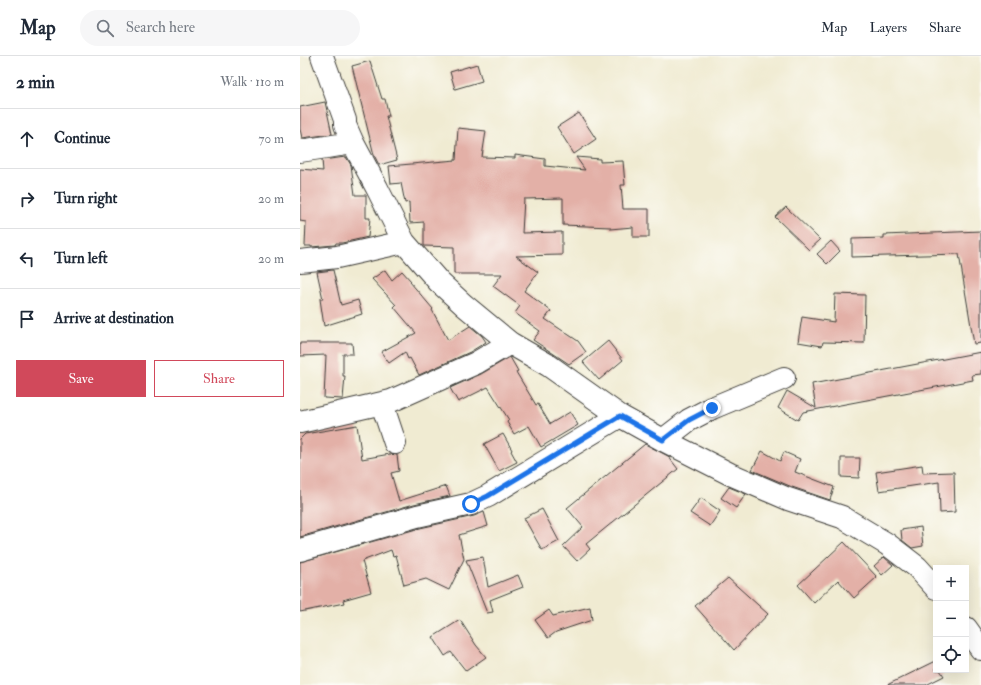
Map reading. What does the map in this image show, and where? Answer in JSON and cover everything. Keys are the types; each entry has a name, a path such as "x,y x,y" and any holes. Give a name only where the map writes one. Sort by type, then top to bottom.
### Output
{"street":[{"path":"322,56 345,120 345,125 404,242 439,282 464,304 510,343 548,365 620,416 730,474 788,499 842,517 887,544 918,567 933,584"},
{"path":"300,151 353,143"},
{"path":"300,261 337,257 404,242"},
{"path":"300,422 386,403 476,363 510,343"},
{"path":"663,440 689,420 712,408 784,378"},
{"path":"386,403 395,443"},
{"path":"300,550 417,516 471,504 488,496 620,416"},
{"path":"969,632 981,649"}],"building":[{"path":"370,61 382,99 385,99 389,116 386,116 397,160 379,165 374,155 352,66"},
{"path":"477,64 482,81 455,89 450,72"},
{"path":"325,102 332,134 302,138 300,129 300,107"},
{"path":"579,113 596,139 574,154 557,127"},
{"path":"458,128 486,131 482,157 515,158 515,155 545,159 545,166 585,170 576,157 600,159 600,162 623,161 625,185 621,185 623,209 649,209 649,237 633,237 633,227 610,229 610,227 563,225 563,198 524,199 522,233 562,232 562,255 516,256 538,272 524,291 551,311 545,319 578,341 586,352 569,364 533,340 540,331 515,313 520,306 493,286 502,274 454,274 454,247 424,246 424,222 410,223 409,202 405,203 401,183 391,184 389,166 456,160"},
{"path":"346,157 351,165 355,195 366,195 366,218 370,218 368,237 336,243 335,245 305,246 306,222 300,221 300,169 323,171 322,160"},
{"path":"786,207 820,240 809,250 775,217"},
{"path":"981,231 981,343 974,344 959,254 852,257 852,239 884,238 884,235"},
{"path":"831,241 840,251 827,264 817,254"},
{"path":"333,270 341,305 358,300 362,314 324,326 320,299 323,299 317,272"},
{"path":"385,270 392,280 402,271 411,281 410,282 433,309 432,310 448,340 470,326 482,336 486,342 470,352 419,375 405,352 389,363 381,352 416,333 394,307 396,305 372,279"},
{"path":"835,294 865,295 864,343 823,342 822,346 798,342 802,317 834,322"},
{"path":"608,341 623,360 599,380 583,362"},
{"path":"300,343 352,343 353,354 343,354 343,376 345,376 343,399 324,398 326,355 300,356"},
{"path":"981,352 981,374 972,375 973,380 803,412 798,420 778,408 787,391 816,408 812,384"},
{"path":"510,357 518,371 516,372 536,405 538,404 550,424 570,412 578,425 541,447 529,426 514,434 507,422 509,420 488,387 458,402 450,388 481,374"},
{"path":"357,425 362,459 390,454 397,455 399,471 391,473 399,501 446,486 450,496 414,504 300,537 300,439 305,434"},
{"path":"503,434 517,462 499,471 484,444"},
{"path":"645,444 668,456 678,469 586,544 590,549 577,561 563,546 583,527 567,508"},
{"path":"762,451 780,461 784,452 800,459 795,472 834,487 830,500 792,487 752,470"},
{"path":"841,458 860,458 859,478 841,477"},
{"path":"922,465 923,473 954,472 955,512 940,513 939,482 879,491 876,472"},
{"path":"729,487 746,494 736,508 721,498"},
{"path":"701,498 720,511 710,526 690,513"},
{"path":"542,509 559,541 542,550 524,518"},
{"path":"484,512 488,526 459,535 464,559 449,590 426,579 404,585 396,555 393,556 391,550 362,561 371,592 343,600 344,603 300,612 300,562 420,528 474,516"},
{"path":"921,527 923,546 912,548 902,540 901,530"},
{"path":"844,542 877,577 854,598 838,580 814,603 798,585"},
{"path":"483,557 488,587 518,575 523,587 490,600 493,612 487,613 466,560"},
{"path":"884,557 893,565 882,575 874,566"},
{"path":"728,578 768,614 734,650 695,606"},
{"path":"590,607 592,620 556,632 548,638 535,620 549,610 553,616"},
{"path":"460,620 476,645 486,657 466,671 451,652 445,656 433,637"},
{"path":"933,662 933,673 942,673 944,676 926,685 887,685"}],"route":[{"path":"471,504 488,496 620,416 663,440 689,420 712,408"}]}
